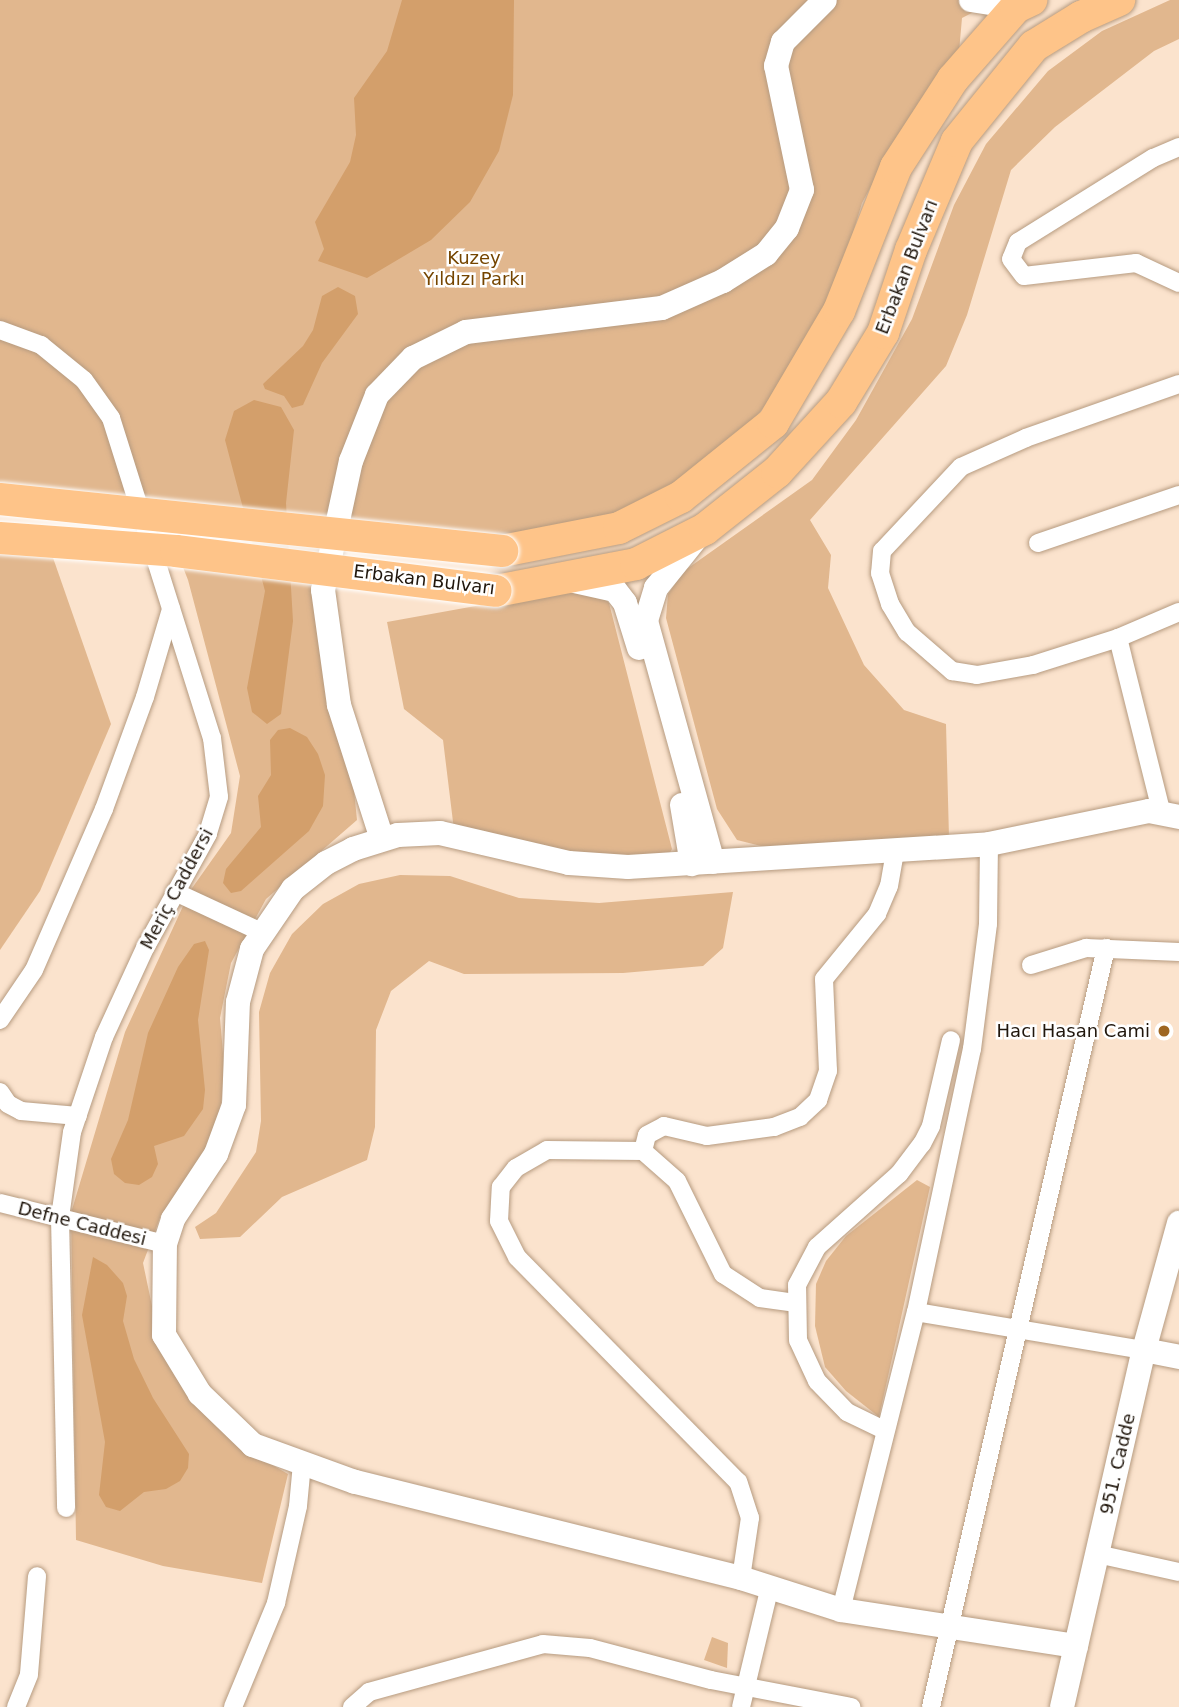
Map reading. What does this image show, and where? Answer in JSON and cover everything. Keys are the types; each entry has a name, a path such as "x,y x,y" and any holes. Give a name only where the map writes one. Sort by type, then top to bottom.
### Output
{"highway":[{"name":"Erbakan Bulvarı","path":"0,538 176,551 496,592 636,564 705,529 777,472 841,402 883,333 911,250 957,141 1034,46 1080,17 1119,0"},
{"name":"Erbakan Bulvarı","path":"0,499 502,551 619,527 681,497 774,423 839,311 896,167 953,79 1023,4"}],"street":[{"path":"382,839 339,705 323,590 351,461 377,395 413,358 466,332 662,308 723,281 766,254 787,228 802,190 776,66 783,41 825,0"},
{"path":"971,0 1023,4"},
{"path":"1179,147 1153,158 1018,242 1011,259 1024,276 1136,263 1179,283"},
{"name":"Meriç Caddersi","path":"0,330 51,354 83,380 111,418 212,738 219,797 208,834 175,891 104,1037 78,1116 61,1217 66,1508"},
{"path":"1179,384 1026,438 961,467 883,551 880,573 890,604 907,632 952,671 978,675 1033,665 1118,638 1179,612"},
{"path":"1038,543 1179,495"},
{"path":"702,863 646,621 656,588 705,529"},
{"path":"566,580 615,590 625,603 688,827 702,863"},
{"path":"0,1020 34,970 104,809 145,697 171,609"},
{"path":"1076,1646 950,1629 841,1610 741,1578 355,1482 253,1445 200,1394 164,1335 165,1244 173,1219 216,1154 234,1105 238,1002 246,965 261,932 281,901 313,871 353,849 382,839 440,832 569,863 702,863 989,844 1170,814 1118,638"},
{"path":"841,1610 884,1430 916,1312 979,1008 988,924 989,844"},
{"path":"643,1151 648,1135 664,1126 718,1136 788,1123 810,1109 828,1071 824,978 877,914 890,886 895,851"},
{"path":"175,891 261,932"},
{"path":"1031,965 1070,949 1106,947 1179,952"},
{"path":"931,1707 1106,947"},
{"path":"884,1430 847,1412 817,1381 798,1340 795,1303 804,1266 817,1247 899,1174 922,1144 931,1126 951,1041"},
{"path":"0,1092 8,1104 21,1111 78,1116"},
{"path":"741,1578 750,1518 738,1482 517,1257 499,1221 500,1187 516,1168 547,1150 643,1151 677,1181 723,1274 760,1298 795,1303"},
{"name":"Defne Caddesi","path":"0,1203 165,1244"},
{"name":"951. Cadde","path":"1062,1707 1144,1350 1179,1223"},
{"path":"916,1312 1018,1327 1179,1357"},
{"path":"233,1707 275,1603 298,1506 302,1464"},
{"path":"1097,1554 1179,1572"},
{"path":"16,1707 29,1674 37,1576"},
{"path":"741,1707 744,1685 770,1586"},
{"path":"352,1707 369,1692 543,1644 590,1648 744,1685 851,1707"}],"green space":[{"name":"Kuzey Yıldızı Parkı","path":"0,0 997,0 962,18 959,52 901,131 862,203 832,302 794,371 745,430 673,488 613,516 486,541 327,526 357,820 266,899 231,963 220,1018 225,1077 217,1129 184,1188 161,1215 143,1263 161,1349 232,1442 288,1474 262,1583 163,1566 76,1540 71,1213 125,1032 190,891 231,833 240,776 188,580 159,506 80,502 0,483"},
{"path":"1170,0 1179,0 1179,39 1154,51 1055,127 1011,170 967,315 946,366 810,520 831,555 828,588 864,665 904,710 946,724 949,837 769,848 737,840 717,809 666,618 668,594 684,571 812,480 856,420 912,319 954,205 986,144 1048,71 1102,31"},
{"path":"0,550 51,552 111,724 40,891 0,950"},
{"path":"552,592 598,593 609,603 672,849 667,858 598,868 454,830 443,740 404,709 387,622"},
{"path":"400,875 450,876 519,898 599,903 733,892 723,948 703,966 623,973 464,974 429,961 391,991 376,1030 375,1127 367,1160 282,1197 240,1237 200,1239 195,1227 216,1213 256,1152 261,1121 259,1012 270,973 292,934 323,904 359,884"},
{"path":"917,1180 930,1187 879,1417 846,1391 825,1367 815,1326 816,1284 826,1261 846,1236"},
{"path":"712,1637 728,1643 727,1668 704,1660"}],"shaded area":[{"path":"402,0 514,0 513,95 499,151 470,202 431,240 367,278 318,261 324,249 315,222 350,162 356,135 354,98 387,51"},
{"path":"338,287 355,296 358,314 322,363 303,405 292,408 284,396 265,389 263,384 303,346 313,330 322,296"},
{"path":"254,400 281,407 294,430 286,503 293,621 281,714 267,724 252,712 247,688 265,591 225,440 234,411"},
{"path":"290,728 307,737 318,754 325,775 323,806 309,831 241,891 231,893 223,883 226,869 261,827 258,796 271,775 270,740 278,730"},
{"path":"205,941 209,950 198,1020 205,1090 203,1109 184,1136 154,1146 158,1164 152,1177 139,1185 125,1183 114,1174 111,1159 128,1120 148,1033 178,967 194,944"},
{"path":"93,1257 107,1265 123,1283 127,1296 123,1321 134,1359 153,1398 189,1454 188,1468 180,1481 166,1489 144,1492 120,1511 106,1507 99,1495 105,1442 82,1315"}],"place":[{"name":"Hacı Hasan Cami","path":"1164,1031"}]}
